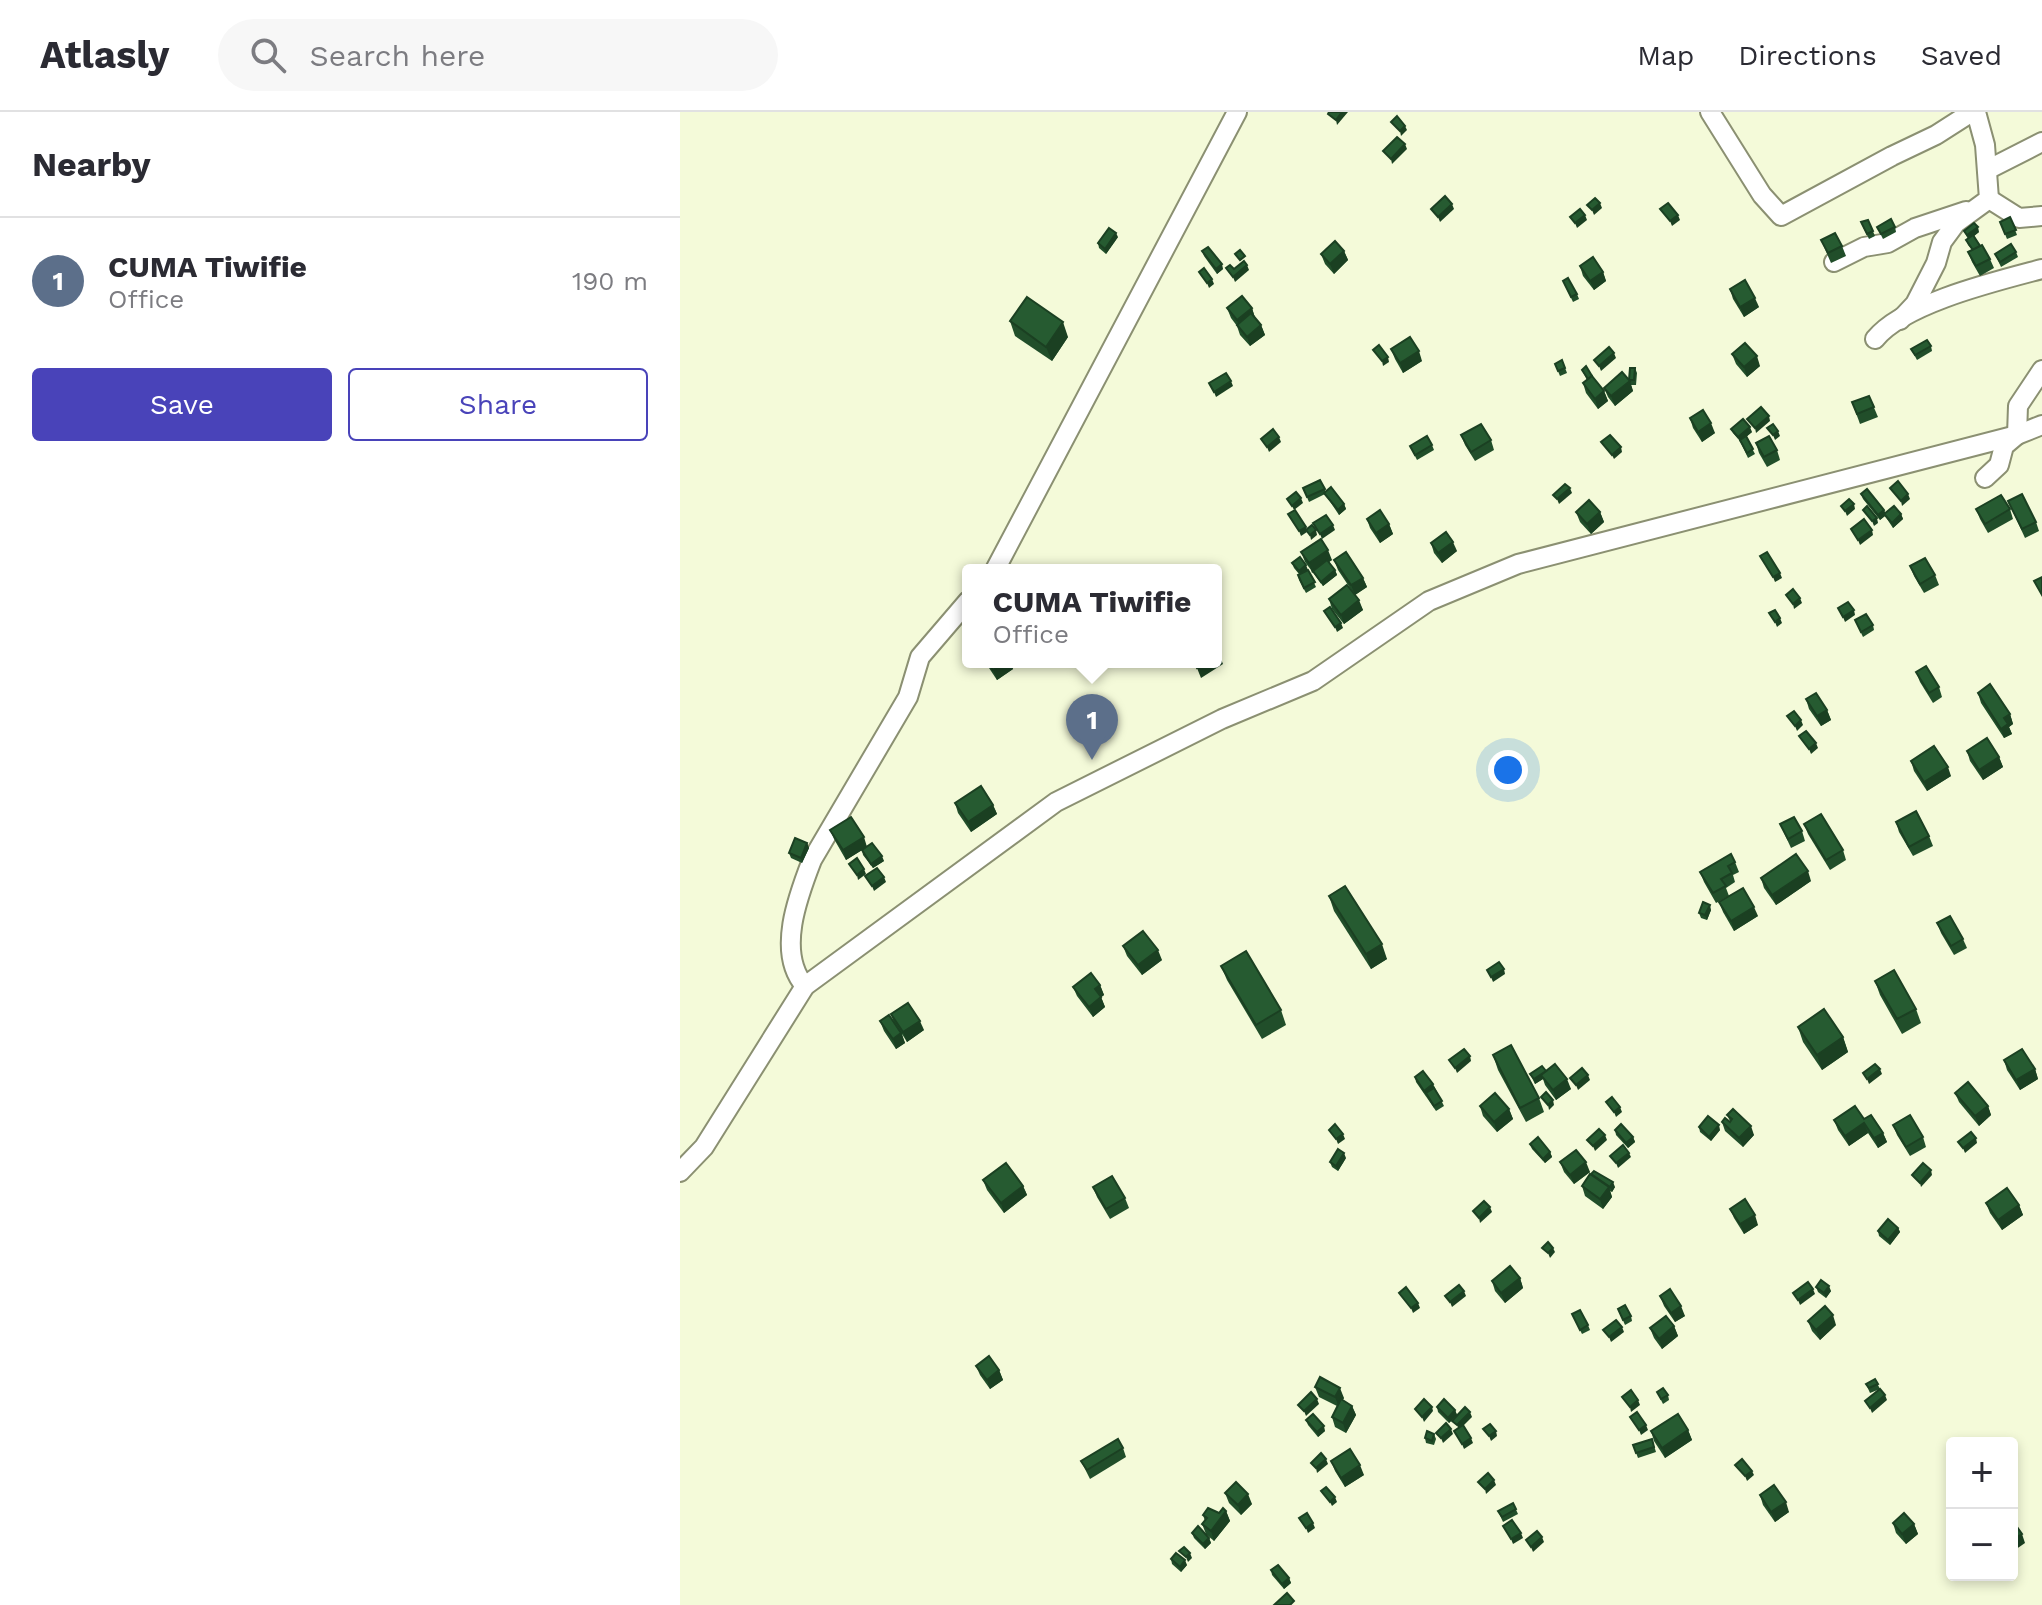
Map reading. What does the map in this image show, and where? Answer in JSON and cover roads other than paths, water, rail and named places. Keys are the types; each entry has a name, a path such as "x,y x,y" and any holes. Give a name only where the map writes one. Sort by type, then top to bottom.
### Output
{"street":[{"path":"998,564 1237,112"},
{"path":"1710,112 1762,195 1781,216 1974,112 1985,145 1987,170 1984,203 1956,223 1942,242 1936,263 1915,304 1900,320"},
{"path":"1987,170 2042,142"},
{"path":"1834,262 1864,247 1888,243 1915,228 1984,203 2019,218 2042,216"},
{"path":"1875,339 1900,320 1974,287 2042,269"},
{"path":"1985,478 1999,465 2004,446 2017,435 2018,406 2042,370"},
{"path":"680,1172 704,1147 805,986 1056,802 1222,719 1313,681 1429,601 1518,564 2017,435 2042,425"},
{"path":"805,986 796,977 790,959 791,935 802,885 812,860 908,697 920,657 962,608"}],"place":[{"name":"CUMA Tiwifie","path":"1092,760"}]}
